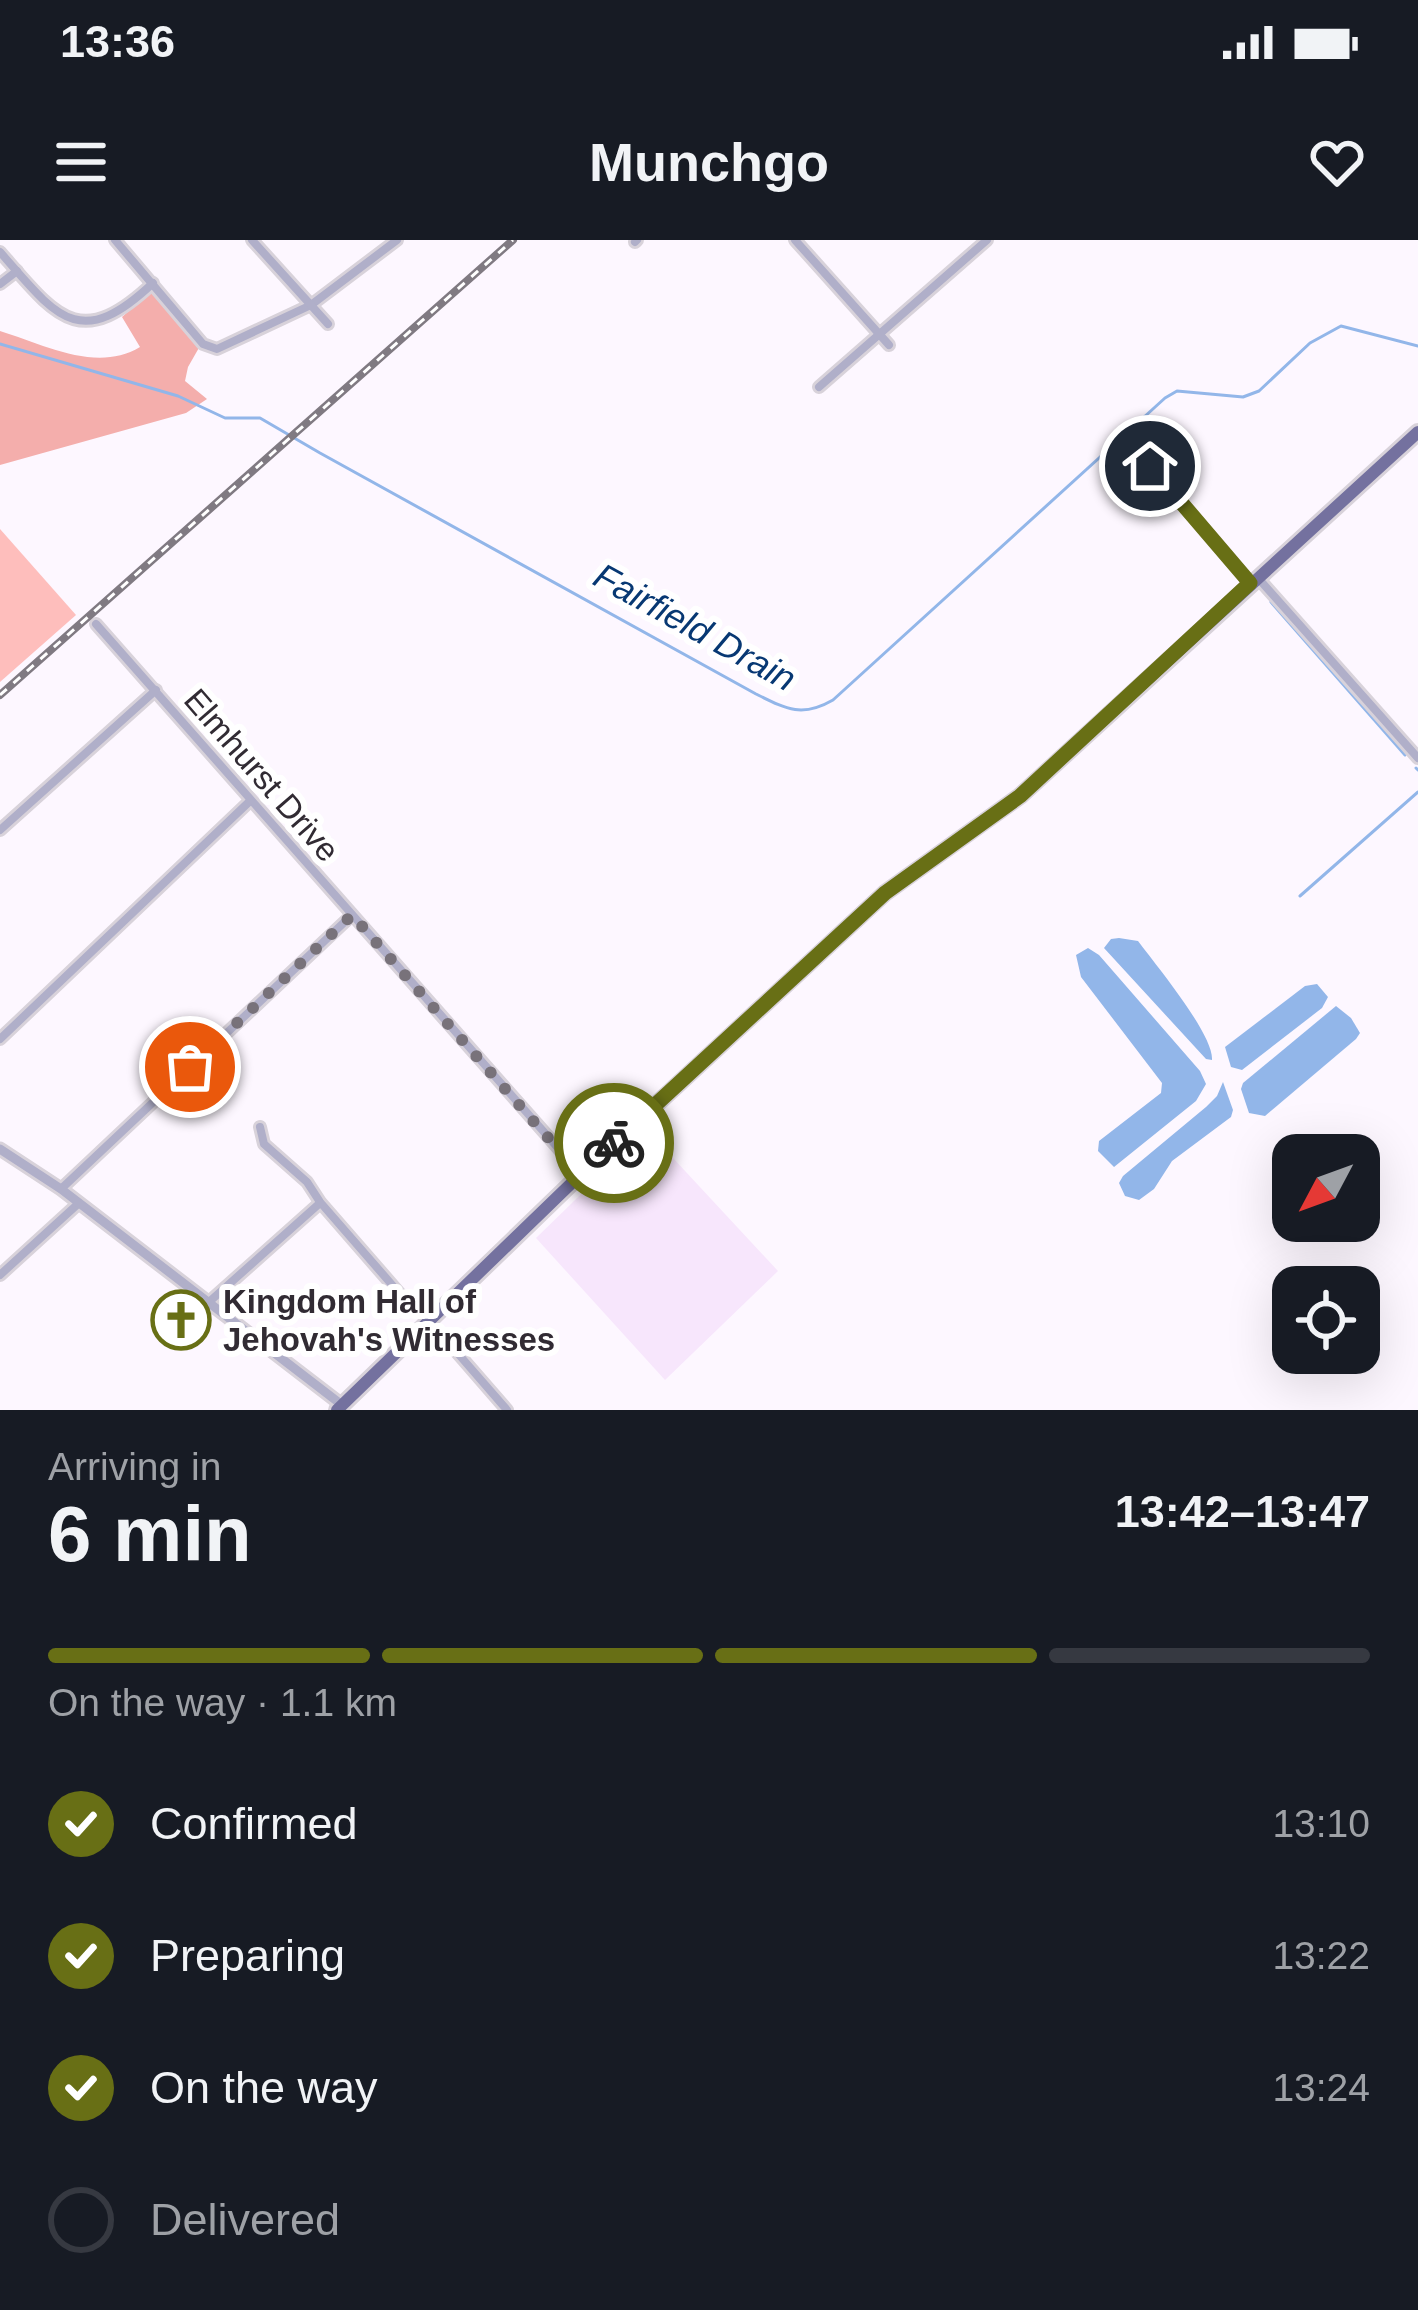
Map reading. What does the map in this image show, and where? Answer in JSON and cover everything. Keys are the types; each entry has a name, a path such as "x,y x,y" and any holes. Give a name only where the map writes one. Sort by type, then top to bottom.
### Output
{"main road":[{"path":"339,1408 580,1174 885,893 1020,796 1418,432"}],"street":[{"path":"115,240 203,344 217,349 311,305 392,242"},
{"path":"252,240 328,325"},
{"path":"795,240 889,345"},
{"path":"820,387 987,240"},
{"path":"0,252 63,317 85,324 119,311 153,283"},
{"path":"0,284 17,272"},
{"path":"1150,466 1418,758"},
{"name":"Elmhurst Drive","path":"96,624 580,1174"},
{"path":"0,830 156,690"},
{"path":"0,1040 250,801"},
{"path":"61,1189 352,915"},
{"path":"260,1127 264,1144 308,1182 400,1294"},
{"path":"0,1149 61,1189 209,1302 339,1408"},
{"path":"209,1302 320,1202"},
{"path":"0,1275 79,1203"},
{"path":"427,1324 507,1410"}],"shaded area":[{"path":"149,293 156,293 200,346 185,381 207,399 186,413 0,465 0,331 71,354 123,354 140,347 122,317"},
{"path":"0,529 76,615 0,682"},
{"path":"647,1130 778,1271 665,1380 536,1238"}],"water":[{"path":"1111,939 1138,941 1204,1034 1212,1060 1206,1059 1104,948"},
{"path":"1088,948 1200,1071 1206,1084 1196,1101 1114,1167 1098,1151 1099,1141 1161,1093 1162,1083 1081,977 1076,955"},
{"path":"1317,984 1328,997 1322,1008 1242,1070 1231,1067 1225,1047 1305,986"},
{"path":"1336,1006 1351,1018 1360,1033 1356,1039 1265,1116 1249,1113 1243,1083"},
{"path":"1223,1082 1231,1117 1172,1161 1154,1189 1139,1200 1125,1196 1119,1183 1123,1176 1206,1107"}],"waterway":[{"name":"Fairfield Drain","path":"0,344 178,396 225,418 260,418 756,694 803,710 833,700 1165,398 1177,391 1243,397 1259,391 1310,343 1341,326 1418,346"},
{"path":"1271,602 1405,755"},
{"path":"1300,896 1418,792"}],"railway":[{"path":"0,695 513,240"}],"way so far":[{"path":"190,1067 352,915 580,1174 614,1143"}],"place":[{"name":"Kingdom Hall of Jehovah's Witnesses","path":"181,1320"}],"route":[{"path":"614,1143 885,893 1020,796 1250,583 1150,466"}]}
